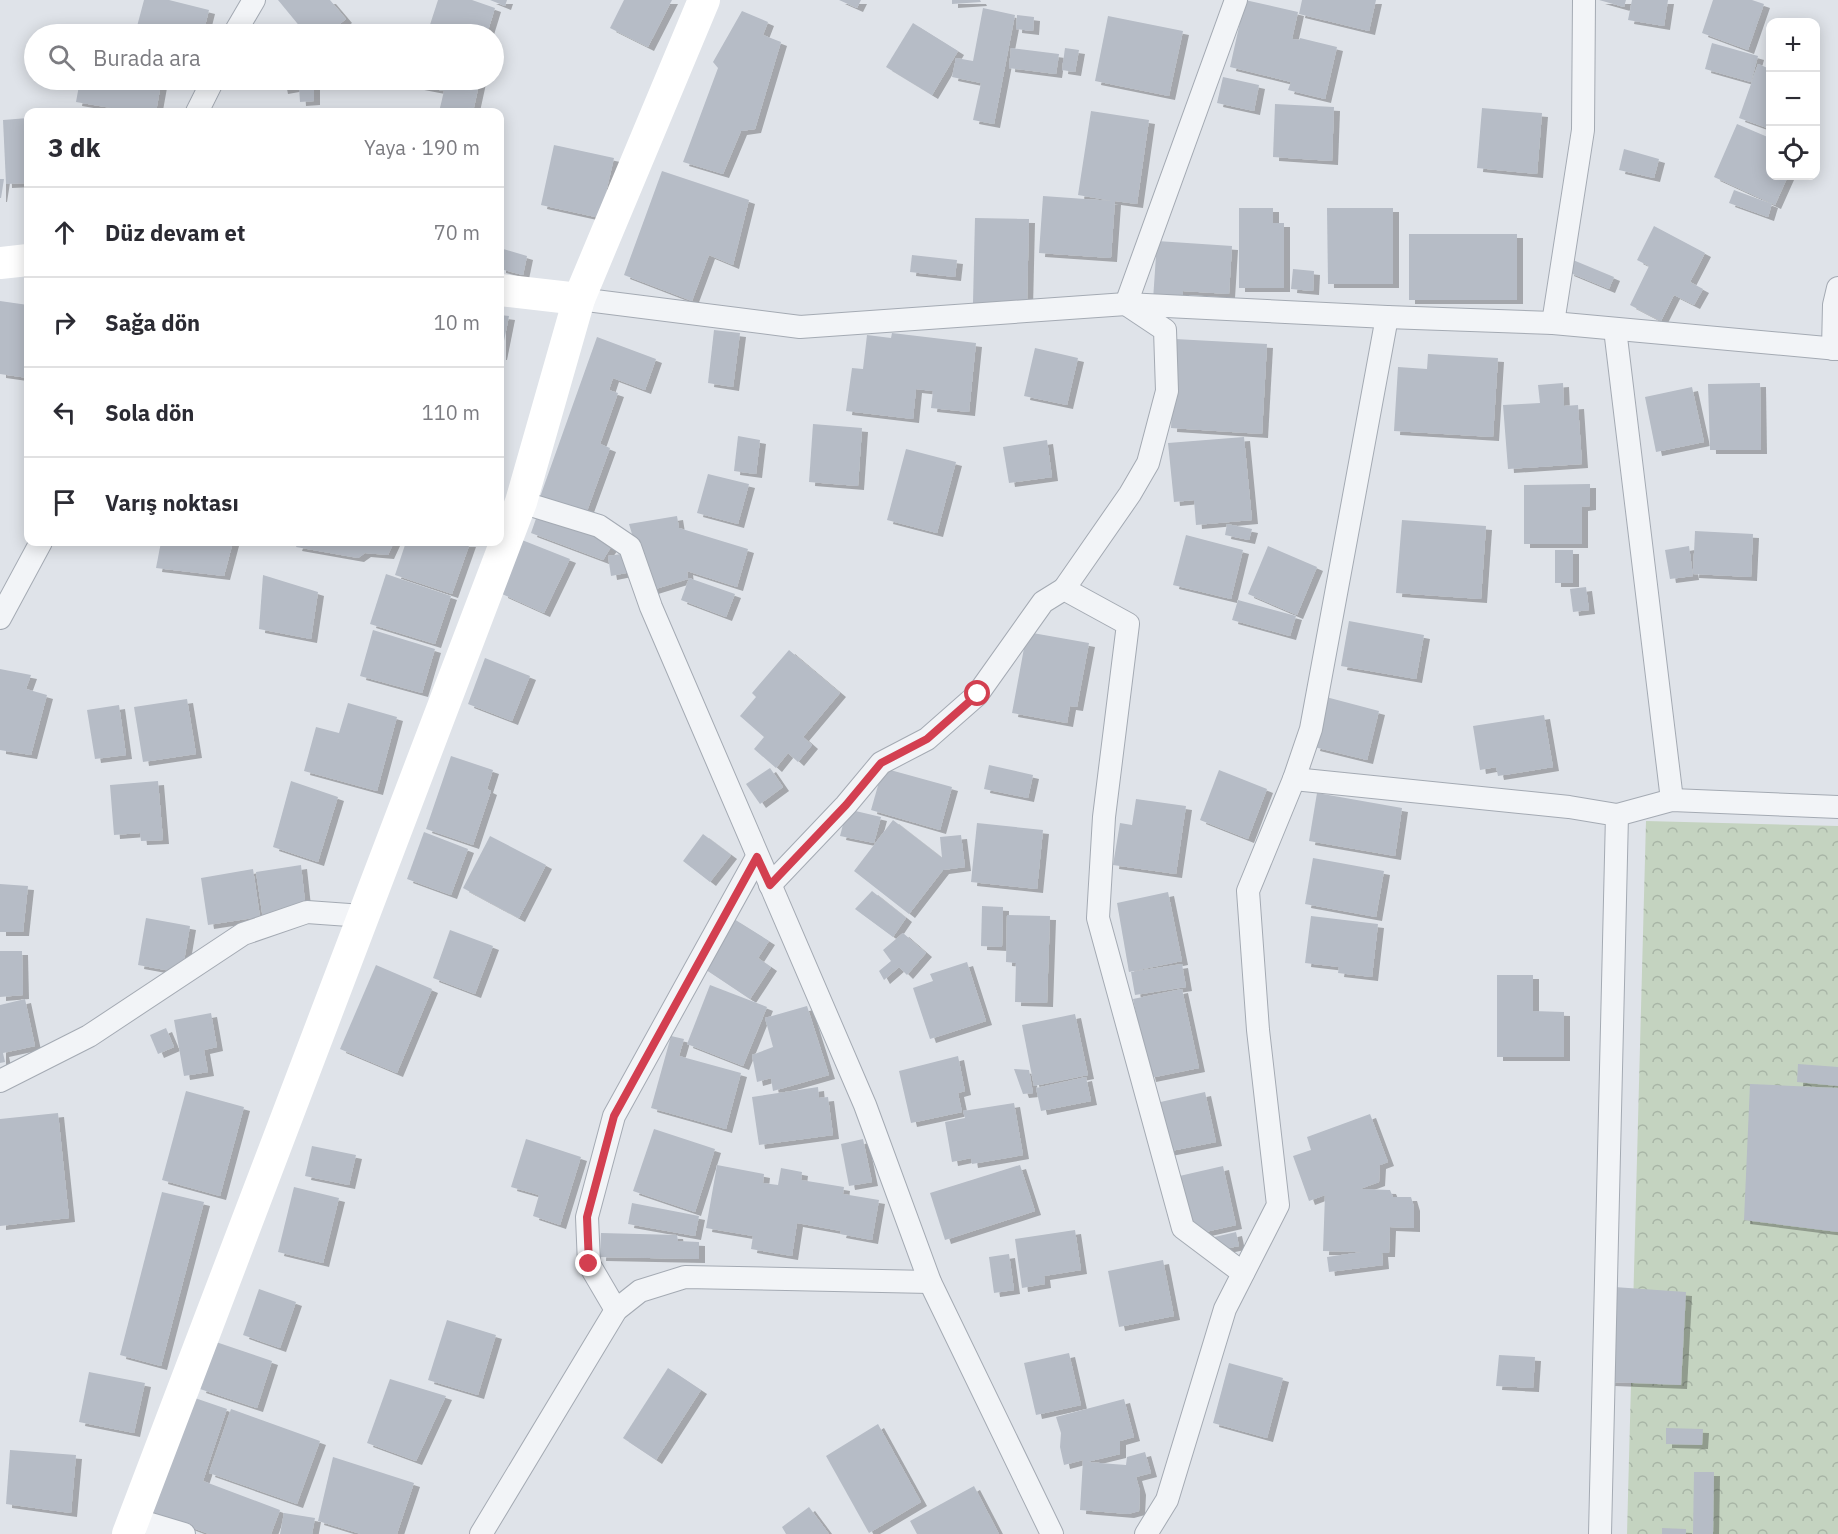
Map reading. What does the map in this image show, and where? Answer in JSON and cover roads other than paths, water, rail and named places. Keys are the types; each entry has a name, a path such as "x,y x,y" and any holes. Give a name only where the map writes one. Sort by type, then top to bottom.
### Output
{"street":[{"path":"240,24 254,0"},
{"path":"504,531 521,502 579,299 704,0"},
{"path":"1126,304 1236,0"},
{"path":"1553,323 1583,130 1584,0"},
{"path":"199,108 208,90"},
{"path":"0,263 24,260"},
{"path":"504,290 800,327 1126,304 1553,323 1835,349 1834,305 1838,288"},
{"path":"770,885 846,805 881,763 927,739 978,694 1043,602 1064,589 1130,494 1148,463 1167,391 1165,330 1126,304"},
{"path":"1146,1534 1167,1500 1225,1309 1278,1205 1258,1030 1248,891 1294,779 1311,729 1387,317"},
{"path":"1615,329 1672,800"},
{"path":"521,502 599,526 630,547 651,607 865,1105 930,1281 1052,1534"},
{"path":"0,618 6,595 38,546"},
{"path":"184,1534 131,1526 363,916 496,546"},
{"path":"1064,589 1128,624 1104,817 1098,918 1183,1228 1243,1273"},
{"path":"1294,779 1569,807 1617,815 1672,800 1838,807"},
{"path":"1599,1534 1617,815"},
{"path":"616,1310 589,1264 587,1217 614,1116 757,857"},
{"path":"0,1082 89,1036 243,934 307,912 363,916"},
{"path":"481,1534 616,1310 640,1291 685,1277 930,1281"}]}
